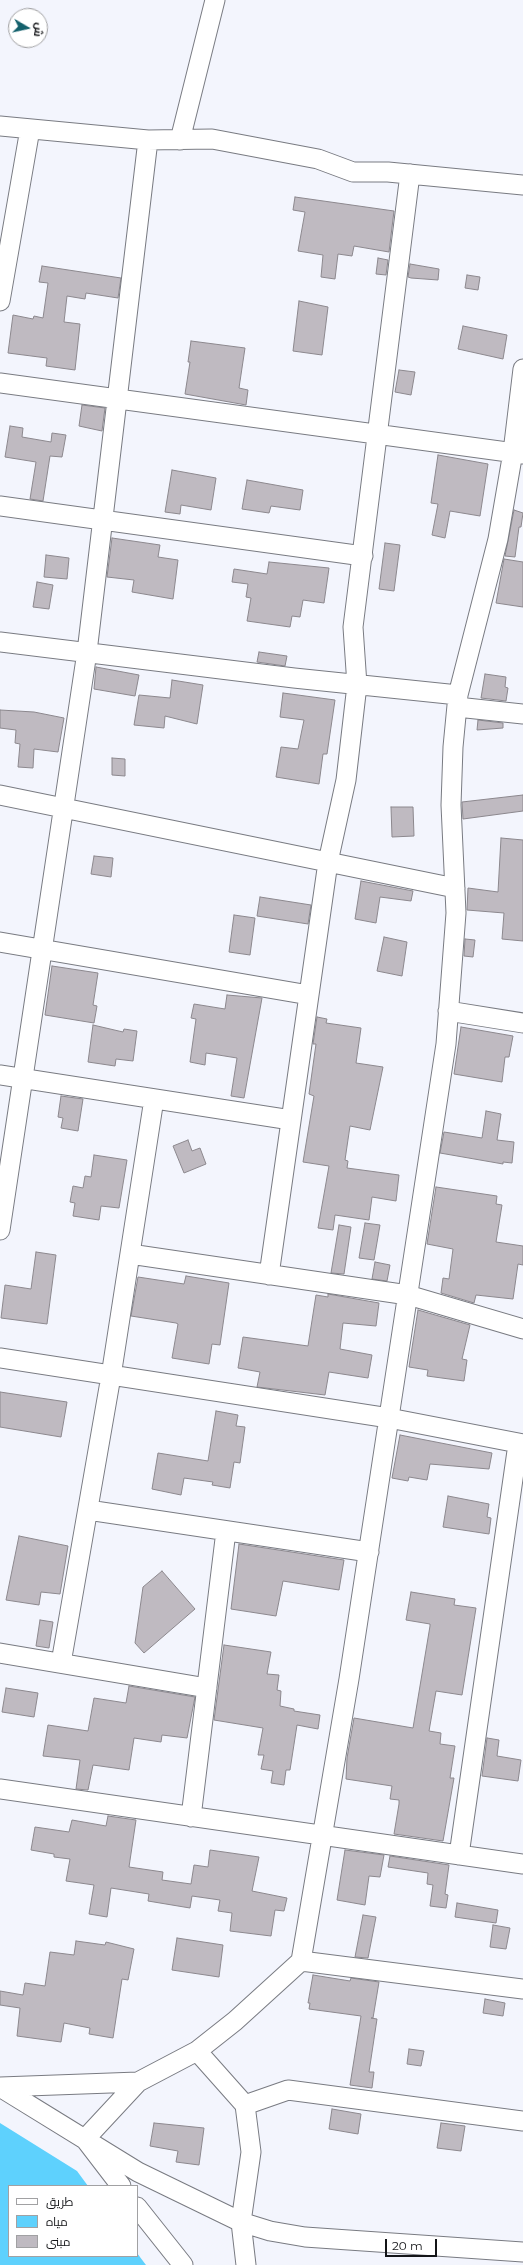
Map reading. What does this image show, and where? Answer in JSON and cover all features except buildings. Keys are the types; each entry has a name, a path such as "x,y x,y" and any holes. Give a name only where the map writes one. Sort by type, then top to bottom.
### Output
{"street":[{"path":"180,140 215,0"},
{"path":"0,126 148,140 212,139 318,159 353,172 410,174 523,185"},
{"path":"0,301 30,129"},
{"path":"0,1230 87,652 148,140"},
{"path":"269,1275 328,862 346,780 357,685 353,627 410,174"},
{"path":"84,2139 138,2082 197,2051 235,2021 301,1961 323,1836 368,1552 446,1044 456,913 451,805 453,746 457,701 498,540 518,453 523,369"},
{"path":"0,383 518,453"},
{"path":"0,506 363,556"},
{"path":"0,642 357,685 457,701 523,714"},
{"path":"0,795 455,888"},
{"path":"0,942 309,994"},
{"path":"448,1011 523,1022"},
{"path":"0,1075 291,1120"},
{"path":"61,1663 111,1376 154,1099"},
{"path":"130,1254 408,1295 523,1329"},
{"path":"0,1358 389,1418 521,1444 459,1855"},
{"path":"88,1510 368,1552"},
{"path":"191,1817 226,1531"},
{"path":"0,1653 207,1688"},
{"path":"0,1789 523,1864"},
{"path":"301,1961 523,1989"},
{"path":"197,2051 245,2105 251,2152 241,2222 246,2265"},
{"path":"0,2087 138,2082"},
{"path":"0,2087 138,2172 241,2222 270,2231 305,2238 523,2252"},
{"path":"245,2105 288,2090 522,2115"},
{"path":"84,2139 120,2185"},
{"path":"138,2208 182,2265"}],"water":[{"path":"0,2123 77,2171 87,2185 8,2185 8,2257 138,2257 138,2254 146,2265 0,2265"}]}
